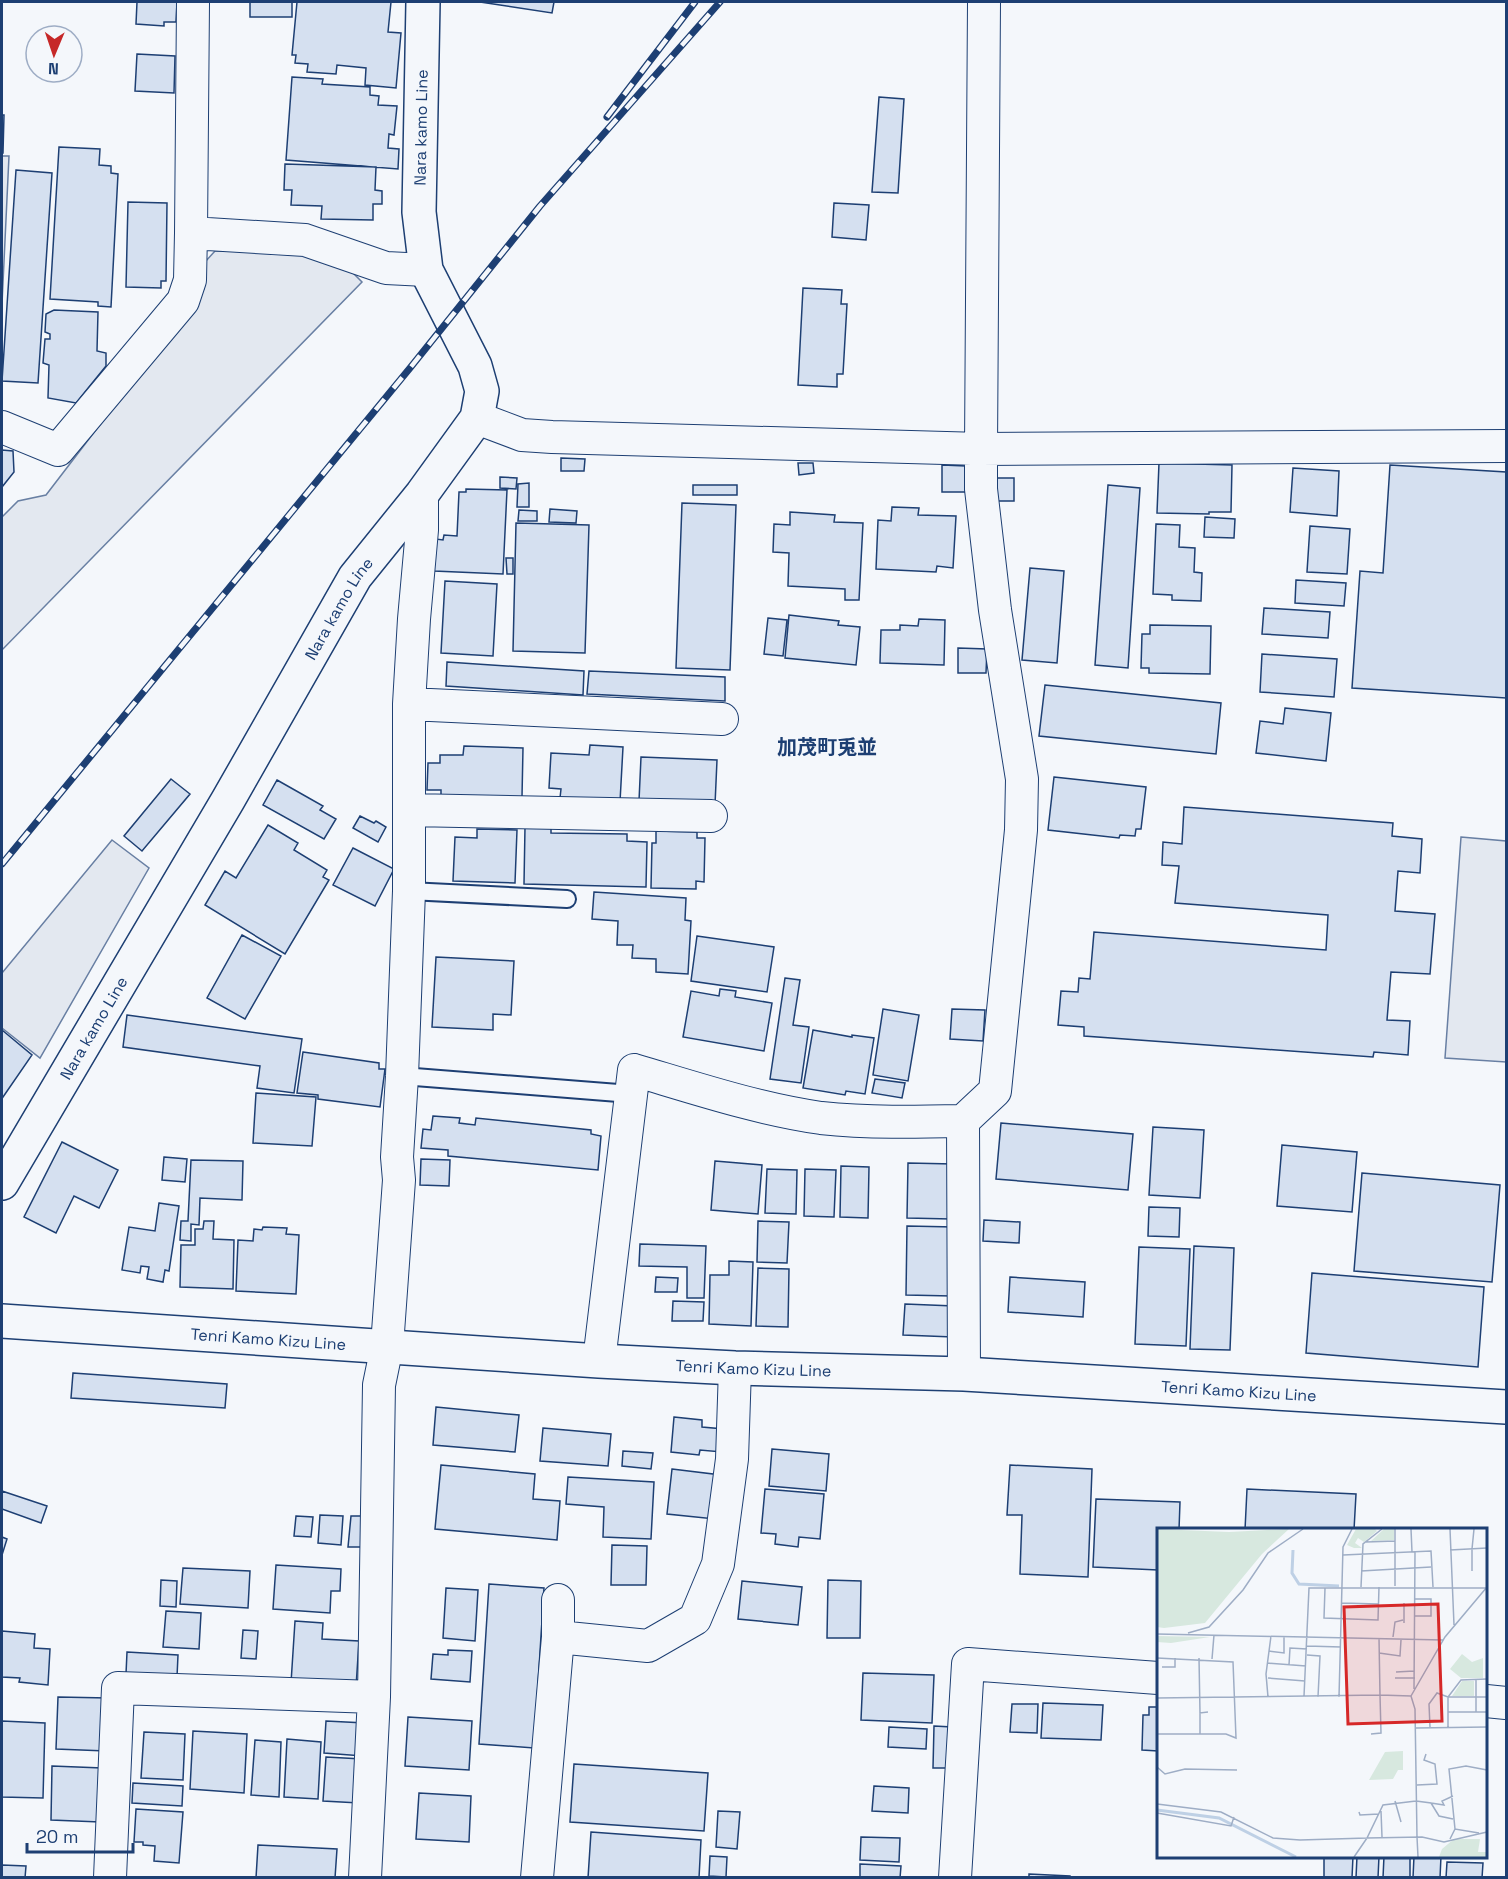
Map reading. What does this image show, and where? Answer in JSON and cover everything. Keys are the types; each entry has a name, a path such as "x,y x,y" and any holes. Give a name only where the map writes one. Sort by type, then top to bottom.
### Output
{"main road":[{"name":"Nara kamo Line","path":"2,1183 228,800 355,577 422,494 477,418 482,391 475,366 426,270 419,212 423,2"},
{"name":"Tenri Kamo Kizu Line","path":"2,1321 599,1361 735,1368 964,1374 1506,1407"}],"street":[{"path":"2,427 58,450 183,301 190,280 193,2"},
{"path":"599,1361 634,1070 764,1107 821,1118 888,1122 963,1121 995,1091 1021,830 1022,779 995,610 981,489 984,2"},
{"path":"191,233 305,240 386,268 426,270"},
{"path":"477,418 522,435 552,437 981,448 1506,446"},
{"path":"365,1878 374,1696 379,1385 387,1346 399,1180 397,1157 409,891 410,704 414,619 422,530 422,494"},
{"path":"410,704 722,719"},
{"path":"410,810 711,816"},
{"path":"963,1121 964,1374"},
{"path":"558,1637 648,1646 695,1619 718,1564 732,1459 735,1368"},
{"path":"537,1878 558,1637 558,1600"},
{"path":"955,1878 968,1664 1157,1678"},
{"path":"110,1878 118,1688 374,1696"},
{"path":"1487,1701 1506,1703"}],"lane":[{"path":"409,891 567,899"},
{"path":"402,1076 631,1094"}],"shaded area":[{"path":"2,156 9,156 2,304"},
{"path":"215,251 279,251 321,259 351,271 362,282 2,650 2,517 18,501 46,495 204,289 205,262"},
{"path":"1461,837 1506,841 1506,1062 1445,1058"},
{"path":"112,840 149,868 40,1058 2,1028 2,973"}],"building":[{"path":"137,2 177,2 176,22 164,22 164,26 136,24"},
{"path":"250,2 292,2 292,17 250,17"},
{"path":"297,2 391,2 388,32 401,33 396,88 365,85 366,68 337,65 336,74 307,72 308,64 295,63 296,55 292,55"},
{"path":"480,2 554,2 552,13"},
{"path":"137,54 175,56 174,93 135,91"},
{"path":"292,77 323,79 322,84 370,87 370,95 379,96 378,105 397,106 394,135 389,134 388,148 399,149 398,169 286,160"},
{"path":"879,97 904,99 898,193 872,192"},
{"path":"2,115 4,115 3,153 2,153"},
{"path":"59,147 100,149 99,165 111,166 111,173 118,174 111,307 98,306 98,302 50,299"},
{"path":"285,164 376,167 375,190 382,191 382,204 373,204 373,220 321,219 322,206 291,205 292,190 284,190"},
{"path":"16,170 52,173 38,383 2,381"},
{"path":"128,202 167,203 166,281 161,281 161,288 126,287"},
{"path":"834,203 869,205 866,240 832,237"},
{"path":"803,288 842,290 841,304 847,304 843,374 837,374 837,387 798,385"},
{"path":"54,310 98,312 97,351 106,353 106,366 76,403 48,398 49,365 43,363 45,339 50,339 50,334 45,332 46,314"},
{"path":"2,450 13,451 14,472 2,487"},
{"path":"561,458 585,459 584,471 561,471"},
{"path":"798,463 813,463 814,473 799,475"},
{"path":"1159,463 1232,465 1231,512 1157,513"},
{"path":"942,465 966,466 966,492 942,492"},
{"path":"1390,465 1506,472 1506,698 1352,688 1360,571 1383,573"},
{"path":"1293,468 1339,471 1337,516 1290,512"},
{"path":"500,477 517,478 516,489 500,488"},
{"path":"991,478 1014,478 1014,501 990,501"},
{"path":"529,483 529,507 517,507 518,484"},
{"path":"693,485 737,485 737,495 693,495"},
{"path":"1108,485 1140,488 1128,668 1095,665"},
{"path":"466,489 507,490 503,574 434,571 436,539 443,540 444,535 457,536 459,492 466,492"},
{"path":"682,503 736,505 730,670 676,668"},
{"path":"892,507 919,508 918,515 956,516 953,568 937,566 936,572 876,569 878,520 891,521"},
{"path":"550,509 577,511 576,523 549,522"},
{"path":"519,510 537,511 537,521 518,521"},
{"path":"790,512 835,515 834,522 863,523 859,600 845,600 845,589 788,586 789,553 773,552 774,524 790,525"},
{"path":"1205,517 1235,519 1234,538 1204,537"},
{"path":"516,523 589,525 585,653 513,651"},
{"path":"1156,524 1180,525 1179,547 1195,548 1194,572 1202,573 1201,601 1172,600 1172,595 1153,594"},
{"path":"1310,526 1350,529 1347,574 1307,572"},
{"path":"506,558 513,558 513,574 507,574"},
{"path":"1030,568 1064,571 1057,663 1022,660"},
{"path":"1296,580 1346,583 1344,606 1295,603"},
{"path":"445,581 497,584 493,656 441,653"},
{"path":"1264,608 1330,612 1328,638 1262,634"},
{"path":"789,615 839,621 838,625 860,627 856,665 785,658"},
{"path":"768,618 787,620 783,656 764,654"},
{"path":"919,619 945,620 944,665 880,663 881,630 900,630 900,625 918,626"},
{"path":"1150,625 1211,626 1210,674 1149,673 1149,668 1141,668 1142,634 1150,634"},
{"path":"958,648 987,649 986,673 958,673"},
{"path":"1262,654 1337,659 1334,697 1260,692"},
{"path":"447,662 584,671 583,695 446,686"},
{"path":"589,671 725,677 725,701 587,694"},
{"path":"1045,685 1221,703 1216,754 1039,736"},
{"path":"1285,708 1331,713 1326,761 1256,753 1260,721 1283,724"},
{"path":"590,745 623,747 620,802 560,798 561,789 549,788 551,753 589,755"},
{"path":"464,746 523,748 522,797 441,796 441,790 427,790 428,763 440,763 440,755 463,755"},
{"path":"641,757 717,760 715,805 639,801"},
{"path":"1054,777 1146,787 1141,829 1136,829 1135,836 1120,835 1119,838 1048,830"},
{"path":"171,779 190,794 142,851 124,836"},
{"path":"277,780 323,806 320,810 336,819 324,839 263,805"},
{"path":"1184,807 1393,823 1392,836 1422,839 1420,873 1398,871 1395,911 1435,914 1430,974 1391,972 1387,1020 1410,1021 1408,1055 1374,1052 1373,1057 1084,1036 1084,1027 1058,1025 1061,991 1078,992 1079,978 1090,979 1094,932 1326,950 1328,915 1175,903 1179,866 1162,865 1163,842 1182,844"},
{"path":"360,816 386,827 378,842 353,828"},
{"path":"268,825 298,843 294,850 327,870 323,877 329,880 285,954 205,905 225,871 236,878"},
{"path":"525,827 551,827 551,833 627,834 627,841 647,842 646,887 524,884"},
{"path":"477,829 517,830 515,883 453,881 455,837 477,838"},
{"path":"656,831 697,832 697,838 705,838 704,882 696,881 696,889 651,888 652,843 656,843"},
{"path":"353,848 394,869 375,906 333,885"},
{"path":"594,892 686,898 685,920 691,921 688,974 656,972 656,959 632,958 633,945 617,945 618,921 592,919"},
{"path":"242,935 281,956 245,1019 207,998"},
{"path":"697,936 774,947 767,992 691,981"},
{"path":"436,957 514,961 511,1015 493,1014 493,1030 432,1027"},
{"path":"785,978 800,980 793,1025 809,1027 801,1083 770,1079"},
{"path":"720,989 736,991 735,997 772,1003 764,1051 683,1037 691,991 719,996"},
{"path":"883,1009 919,1015 908,1081 873,1075"},
{"path":"952,1009 985,1010 983,1041 950,1039"},
{"path":"127,1015 302,1039 294,1093 257,1088 260,1066 123,1047"},
{"path":"2,1030 32,1055 3,1097 2,1096"},
{"path":"813,1030 852,1037 852,1035 874,1038 865,1094 846,1091 845,1095 803,1088"},
{"path":"303,1052 379,1063 379,1069 385,1069 380,1107 318,1099 318,1095 297,1093"},
{"path":"875,1079 905,1083 902,1098 872,1093"},
{"path":"256,1093 316,1097 312,1146 253,1143"},
{"path":"433,1116 460,1118 459,1123 475,1125 476,1118 591,1130 591,1134 601,1136 598,1170 448,1156 448,1150 421,1148 423,1129 431,1130"},
{"path":"1001,1123 1133,1134 1128,1190 996,1179"},
{"path":"1153,1127 1204,1130 1200,1198 1149,1195"},
{"path":"62,1142 118,1170 99,1208 74,1196 56,1233 24,1217"},
{"path":"1282,1145 1357,1152 1352,1212 1277,1206"},
{"path":"164,1157 187,1159 185,1182 162,1180"},
{"path":"421,1159 450,1160 449,1186 420,1185"},
{"path":"191,1160 243,1161 242,1200 200,1198 199,1225 191,1224 191,1241 180,1240 181,1221 188,1221"},
{"path":"715,1161 762,1165 758,1214 711,1210"},
{"path":"908,1163 953,1164 951,1219 907,1218"},
{"path":"841,1166 869,1167 868,1218 840,1217"},
{"path":"767,1169 797,1170 796,1214 765,1213"},
{"path":"805,1169 836,1170 834,1217 804,1216"},
{"path":"1362,1173 1500,1185 1492,1282 1354,1271"},
{"path":"159,1203 179,1206 169,1271 165,1270 163,1282 147,1279 149,1267 141,1266 140,1273 122,1270 129,1227 155,1231"},
{"path":"1149,1207 1180,1208 1179,1237 1148,1236"},
{"path":"984,1220 1020,1222 1019,1243 983,1241"},
{"path":"204,1221 214,1221 213,1239 234,1240 233,1289 180,1287 181,1245 195,1245 195,1229 203,1229"},
{"path":"758,1221 789,1222 787,1263 757,1262"},
{"path":"907,1226 954,1227 952,1296 906,1295"},
{"path":"263,1227 287,1228 286,1234 299,1235 296,1294 236,1291 238,1240 253,1241 254,1229 262,1230"},
{"path":"640,1244 706,1246 704,1298 687,1298 687,1267 639,1266"},
{"path":"1194,1246 1234,1248 1230,1350 1190,1349"},
{"path":"1139,1247 1190,1249 1186,1346 1135,1344"},
{"path":"729,1261 753,1262 751,1326 709,1324 710,1275 729,1275"},
{"path":"758,1268 789,1269 788,1327 756,1326"},
{"path":"1312,1273 1484,1287 1478,1367 1306,1353"},
{"path":"656,1277 678,1278 677,1292 655,1292"},
{"path":"1010,1277 1085,1282 1083,1317 1008,1312"},
{"path":"673,1301 704,1302 703,1321 672,1321"},
{"path":"905,1304 954,1306 953,1337 903,1335"},
{"path":"73,1373 227,1384 225,1408 71,1398"},
{"path":"436,1407 519,1415 515,1452 433,1445"},
{"path":"674,1417 702,1420 702,1427 724,1429 722,1452 700,1450 699,1455 671,1452"},
{"path":"543,1428 611,1434 608,1466 540,1461"},
{"path":"772,1449 829,1454 826,1491 769,1486"},
{"path":"623,1451 653,1453 651,1469 622,1466"},
{"path":"441,1465 535,1474 533,1499 560,1501 557,1540 435,1529"},
{"path":"1010,1465 1092,1469 1088,1577 1020,1574 1022,1515 1007,1515"},
{"path":"672,1469 721,1475 715,1519 667,1514"},
{"path":"568,1477 654,1482 651,1539 603,1537 604,1507 566,1504"},
{"path":"765,1489 824,1494 820,1539 799,1537 798,1547 775,1544 776,1534 761,1533"},
{"path":"1247,1489 1356,1494 1354,1528 1245,1528"},
{"path":"2,1491 47,1506 41,1523 2,1509"},
{"path":"1096,1499 1180,1502 1179,1528 1157,1528 1157,1570 1093,1567"},
{"path":"320,1515 343,1516 341,1545 318,1543"},
{"path":"296,1516 313,1517 311,1537 294,1536"},
{"path":"351,1516 368,1516 366,1547 348,1547"},
{"path":"2,1537 7,1539 2,1555"},
{"path":"612,1545 647,1546 646,1585 611,1585"},
{"path":"276,1565 341,1569 340,1591 331,1591 330,1613 273,1609"},
{"path":"183,1568 250,1571 248,1608 180,1604"},
{"path":"161,1580 177,1581 176,1607 160,1606"},
{"path":"828,1580 861,1581 860,1638 827,1638"},
{"path":"742,1581 802,1587 798,1625 738,1619"},
{"path":"489,1584 544,1588 534,1748 479,1744"},
{"path":"446,1588 478,1590 475,1641 443,1638"},
{"path":"166,1611 201,1613 199,1649 163,1647"},
{"path":"295,1621 323,1623 322,1639 359,1641 356,1687 291,1683"},
{"path":"243,1630 258,1631 256,1659 241,1658"},
{"path":"2,1631 35,1634 34,1648 50,1649 48,1685 19,1682 20,1678 2,1677"},
{"path":"448,1650 472,1651 470,1682 431,1679 433,1654 448,1655"},
{"path":"127,1652 178,1655 177,1677 126,1674"},
{"path":"863,1673 934,1675 932,1723 861,1720"},
{"path":"58,1697 108,1698 106,1751 56,1749"},
{"path":"1043,1703 1103,1705 1101,1740 1041,1738"},
{"path":"1012,1704 1038,1704 1037,1733 1010,1732"},
{"path":"1149,1707 1157,1707 1157,1751 1142,1750 1143,1715 1149,1715"},
{"path":"408,1717 472,1721 469,1770 405,1766"},
{"path":"2,1721 45,1723 43,1798 2,1797"},
{"path":"326,1721 365,1723 363,1756 324,1753"},
{"path":"934,1726 952,1727 950,1768 933,1768"},
{"path":"889,1727 927,1729 926,1749 888,1747"},
{"path":"193,1731 247,1734 244,1793 190,1789"},
{"path":"144,1732 185,1734 183,1780 141,1778"},
{"path":"287,1739 321,1742 318,1799 284,1797"},
{"path":"255,1740 281,1742 279,1797 251,1795"},
{"path":"326,1757 362,1759 359,1803 323,1801"},
{"path":"574,1764 708,1773 704,1831 570,1822"},
{"path":"52,1766 102,1768 100,1822 51,1820"},
{"path":"133,1783 183,1786 182,1806 132,1803"},
{"path":"874,1786 909,1788 908,1813 872,1811"},
{"path":"419,1793 471,1796 469,1842 416,1839"},
{"path":"136,1809 183,1812 179,1863 154,1861 155,1846 134,1842"},
{"path":"718,1811 740,1812 737,1849 716,1847"},
{"path":"591,1832 701,1840 699,1878 588,1878"},
{"path":"861,1837 900,1838 899,1862 860,1860"},
{"path":"258,1845 337,1849 335,1878 256,1878"},
{"path":"710,1856 727,1857 726,1877 709,1876"},
{"path":"1324,1858 1353,1858 1352,1878 1324,1878"},
{"path":"1357,1858 1379,1858 1378,1878 1356,1878"},
{"path":"1384,1858 1410,1858 1410,1878 1383,1878"},
{"path":"1414,1858 1441,1858 1440,1878 1413,1878"},
{"path":"1447,1862 1483,1863 1482,1878 1446,1878"},
{"path":"860,1864 901,1866 900,1878 860,1878"},
{"path":"2,1865 26,1866 25,1878 2,1878"},
{"path":"1029,1874 1070,1876 1070,1878 1029,1878"}],"railway":[{"path":"607,117 695,2"},
{"path":"2,864 410,368 540,206 720,2"}],"district":[{"name":"加茂町兎並","path":"827,747"}]}
